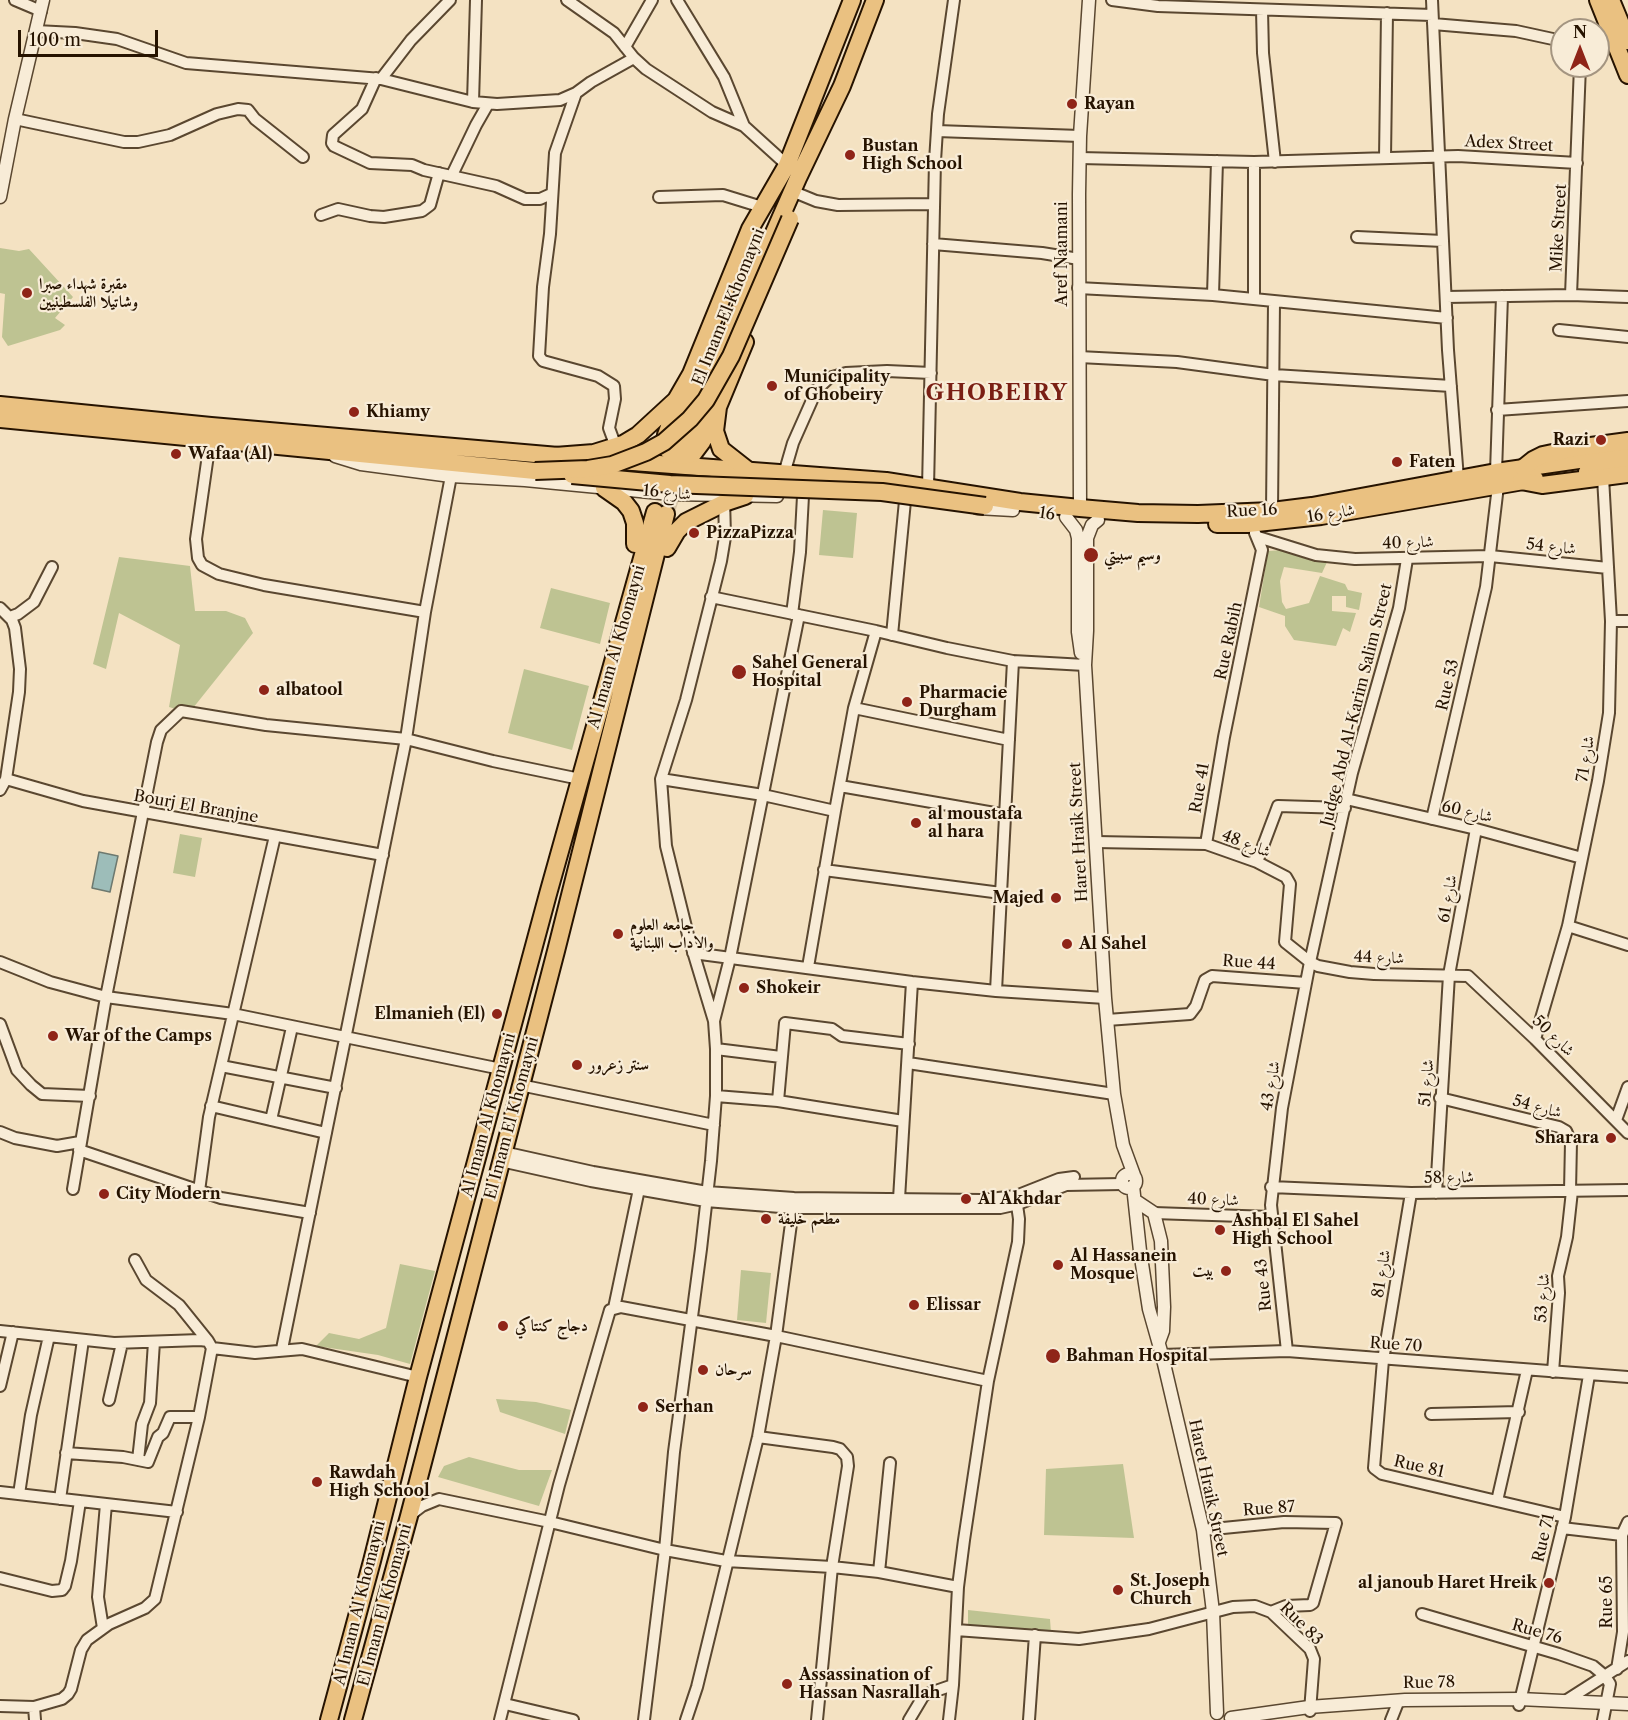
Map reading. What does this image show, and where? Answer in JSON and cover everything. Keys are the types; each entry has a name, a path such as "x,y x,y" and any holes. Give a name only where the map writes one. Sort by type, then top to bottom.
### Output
{"main road":[{"path":"0,419 535,471 588,469 612,465 655,447 690,419 706,400 731,356 794,186 852,0"},
{"path":"794,186 762,207 743,247 667,430 665,444 671,453 682,456 693,454 702,442 718,407 783,251 794,186 842,86 875,0"},
{"path":"1598,0 1628,75"},
{"path":"1611,0 1613,41"},
{"name":"El Imam El Khomayni","path":"682,446 794,186"},
{"path":"0,405 555,456 594,453 616,447 638,435 668,410 691,374"},
{"path":"718,407 715,431 719,445 749,471"},
{"path":"0,426 27,422"},
{"path":"1522,474 1533,460 1555,452 1576,447 1628,441"},
{"path":"1579,466 1628,453"},
{"name":"شارع 16","path":"555,456 886,481 1020,502 1098,520 1149,523 1248,524 1278,516 1321,516 1497,479"},
{"path":"1497,479 1579,466 1628,465"},
{"name":"شارع 16","path":"535,471 670,484 882,492 1014,510"},
{"path":"1522,474 1542,485 1628,474"},
{"path":"809,496 800,487 804,478 813,475"},
{"name":"Rue 16","path":"1076,515 1138,513 1278,516 1312,506 1458,479 1497,479"},
{"path":"604,488 621,499 631,511 635,523 635,544"},
{"path":"667,548 673,536 686,522 724,499 745,496"},
{"path":"574,803 575,778 592,702 635,544 646,511 651,507 661,505 669,508 674,516 667,548 620,731 612,754 602,769"},
{"name":"16","path":"1014,510 1076,515"},
{"name":"El Imam El Khomayni","path":"353,1720 409,1516 556,951 602,769 660,513"},
{"name":"Al Imam Al Khomayni","path":"329,1720 501,1069 574,803 660,513"},
{"path":"536,944 556,951"},
{"path":"430,1333 454,1340"},
{"path":"339,1720 369,1601 372,1561"}],"street":[{"path":"0,198 15,119 42,6 15,0"},
{"path":"450,0 411,40 379,78 362,109 333,135 332,143 370,163 412,165 495,186 525,199 540,199 551,194"},
{"path":"472,102 476,0"},
{"path":"567,0 610,30 646,69 712,112 744,126"},
{"path":"626,47 652,0"},
{"path":"677,0 724,77 744,126 794,186 816,201 838,205 933,204"},
{"path":"928,488 933,204 937,131 954,0"},
{"name":"Aref Naamani","path":"1076,515 1080,136 1089,0"},
{"path":"1112,0 1158,6 1387,13 1516,31 1550,38"},
{"path":"1432,0 1450,387 1458,479"},
{"path":"1262,10 1263,53 1275,162"},
{"path":"1385,158 1387,13"},
{"path":"36,31 75,33 117,39 186,63 379,78 488,104 560,100 576,93 634,58"},
{"name":"Mike Street","path":"1571,295 1580,78"},
{"path":"576,93 557,144 540,320 539,356 543,361 598,376 614,386 615,399 609,428 616,447"},
{"path":"452,175 488,104"},
{"path":"15,119 124,142 138,142 170,135 217,114 238,109 248,110 303,158"},
{"path":"937,131 1080,136"},
{"name":"Adex Street","path":"1080,158 1275,162 1439,156 1514,158 1577,163"},
{"path":"1213,295 1217,161"},
{"path":"1254,162 1254,299"},
{"path":"321,215 338,209 384,217 422,211 430,205 439,173"},
{"path":"659,197 723,195 762,207"},
{"path":"1357,237 1443,241"},
{"path":"933,244 1042,253 1079,259"},
{"path":"1078,288 1213,295 1447,318"},
{"path":"1446,297 1571,295 1628,297"},
{"path":"1491,556 1497,479 1497,410 1502,296"},
{"path":"1262,550 1271,540 1278,516 1274,302"},
{"path":"1558,330 1628,337"},
{"path":"1079,357 1177,362 1274,375 1450,387"},
{"path":"784,474 793,443 817,389 829,378 846,373 887,371 931,373"},
{"path":"1497,410 1628,401"},
{"path":"210,441 196,539 198,558 202,565 219,574 264,585 425,612"},
{"name":"شارع 16","path":"329,451 349,462 451,476 525,480 724,499"},
{"path":"282,1349 384,855 406,739 425,612 451,476"},
{"name":"شارع 71","path":"1536,1039 1568,926 1598,781 1609,713 1611,621 1603,477"},
{"path":"745,496 809,496 1014,510"},
{"path":"714,1021 730,958 763,795 795,615 800,552 809,496"},
{"path":"644,1720 665,1550 674,1452 707,1196 716,1096 714,1021 693,953 666,846 661,779 686,700 725,537 724,499"},
{"path":"892,635 904,501"},
{"path":"1076,515 1072,523 1078,538 1082,585"},
{"path":"1082,585 1088,531 1098,520"},
{"name":"Rue Rabih","path":"1224,737 1262,550 1258,537 1248,524"},
{"name":"شارع 40","path":"1258,537 1316,555 1355,559 1491,556"},
{"name":"شارع 54","path":"1491,556 1608,568"},
{"name":"Rue 53","path":"1432,819 1486,587 1491,556"},
{"name":"Judge Abd Al-Karim Salim Street","path":"1310,962 1345,804 1399,608 1407,559"},
{"path":"10,618 34,602 51,567"},
{"name":"Haret Hraik Street","path":"1082,585 1078,632 1085,665 1105,998 1114,1094 1127,1180 1136,1201 1138,1240 1152,1321 1203,1530 1213,1612 1214,1717"},
{"path":"711,597 1013,661 1085,665"},
{"path":"0,608 10,618 17,635 20,669 19,692 6,779 0,790"},
{"path":"1611,621 1628,621"},
{"path":"808,967 854,708 876,631"},
{"path":"996,991 1013,661"},
{"path":"854,708 1009,740"},
{"path":"73,1189 106,997 161,730 181,711 266,725 406,739 493,761 575,778"},
{"name":"Rue 41","path":"1206,844 1224,737"},
{"name":"Bourj El Branjne","path":"6,779 83,801 384,855"},
{"path":"661,779 763,795 835,811"},
{"path":"840,786 1006,815"},
{"name":"شارع 60","path":"1257,862 1278,806 1345,804 1476,829 1582,858"},
{"name":"شارع 61","path":"1449,975 1476,829"},
{"path":"199,1191 211,1106 275,836"},
{"name":"شارع 48","path":"1096,842 1206,844 1257,862 1289,880 1285,942 1310,962"},
{"path":"824,870 1001,893"},
{"path":"1568,926 1628,945"},
{"path":"693,953 912,982 996,991 1105,998"},
{"path":"0,962 51,982 106,997 233,1014 501,1069"},
{"name":"شارع 44","path":"1310,962 1318,966 1350,972 1449,975"},
{"name":"شارع 43","path":"1271,1217 1271,1187 1281,1108 1310,962"},
{"name":"شارع 50","path":"1449,975 1468,976 1536,1039 1628,1133"},
{"name":"شارع 51","path":"1436,1193 1449,975"},
{"name":"Rue 44","path":"1107,1020 1190,1014 1194,1011 1204,980 1212,976 1306,983"},
{"path":"899,1199 912,982"},
{"path":"778,1101 785,1023 832,1029 842,1036 909,1044"},
{"path":"0,1024 9,1053 18,1070 42,1094 90,1096"},
{"path":"271,1120 292,1027"},
{"path":"716,1049 781,1057"},
{"path":"908,1063 1114,1094"},
{"path":"221,1066 336,1088"},
{"path":"520,1085 714,1125"},
{"path":"1616,1120 1628,1087"},
{"path":"716,1096 778,1101 903,1121"},
{"name":"شارع 54","path":"1440,1098 1559,1127 1566,1131 1571,1142 1571,1191"},
{"path":"211,1106 326,1133"},
{"path":"0,1132 15,1138 57,1146 80,1146 221,1198 310,1213"},
{"path":"502,1157 593,1172 707,1196"},
{"path":"502,1157 639,1189 794,1203 981,1209 1066,1185 1127,1180"},
{"path":"1623,1190 1628,1178"},
{"name":"شارع 58","path":"1271,1187 1411,1193 1623,1190"},
{"path":"500,1720 550,1522 608,1315 614,1308 639,1189"},
{"name":"شارع 53","path":"1553,1372 1559,1293 1558,1276 1567,1237 1571,1191"},
{"name":"شارع 81","path":"1383,1359 1411,1193"},
{"path":"794,1203 899,1199 1017,1200"},
{"path":"949,1720 958,1587 988,1381 1018,1242 1017,1200"},
{"path":"1136,1201 1154,1213"},
{"path":"686,1720 697,1687 758,1437 776,1336 794,1203"},
{"name":"شارع 40","path":"1154,1213 1271,1217"},
{"name":"Haret Hraik Street","path":"1154,1213 1162,1252 1164,1307 1160,1349"},
{"name":"Rue 43","path":"1271,1217 1287,1351"},
{"path":"0,1706 34,1707 54,1702 68,1694 74,1681 81,1650 87,1640 103,1628 145,1608 155,1599 199,1417 210,1345 179,1305 146,1280 135,1260"},
{"path":"614,1308 621,1307 776,1336 988,1381"},
{"path":"0,1331 122,1343 210,1345 255,1353 282,1349 309,1349 418,1377"},
{"path":"0,1386 13,1332"},
{"path":"19,1494 29,1425 49,1336"},
{"path":"60,1499 83,1340"},
{"path":"138,1460 142,1424 150,1403 154,1342"},
{"path":"109,1400 122,1343"},
{"name":"Rue 70","path":"1160,1349 1287,1351 1628,1377"},
{"name":"Rue 81","path":"1383,1359 1374,1468 1382,1474 1497,1501 1563,1522 1622,1535"},
{"path":"1497,1501 1527,1370"},
{"name":"Rue 71","path":"1519,1702 1563,1522 1589,1375"},
{"path":"1431,1414 1519,1412"},
{"path":"66,1453 123,1456 148,1462 158,1437 163,1433 170,1417 199,1417"},
{"path":"758,1437 840,1449 847,1458 848,1466 832,1567 817,1720"},
{"path":"879,1572 890,1463"},
{"path":"0,1492 177,1512"},
{"path":"409,1516 422,1506 439,1499 550,1522 665,1550 726,1561 879,1572 958,1587"},
{"path":"0,1578 52,1591 62,1590 72,1561 80,1501"},
{"path":"103,1628 98,1597 106,1504"},
{"name":"Rue 87","path":"1203,1530 1284,1522 1336,1522 1313,1603 1286,1606 1271,1612"},
{"path":"1622,1535 1628,1522"},
{"name":"Rue 65","path":"1617,1669 1623,1632 1622,1535"},
{"name":"Rue 83","path":"956,1630 1079,1639 1149,1629 1233,1607 1255,1606 1271,1612 1310,1649 1314,1659 1309,1709"},
{"name":"Rue 76","path":"1422,1614 1581,1661 1605,1676"},
{"path":"1029,1720 1035,1635"},
{"path":"1567,1700 1628,1661"},
{"path":"1605,1676 1610,1684 1605,1711"},
{"path":"909,1720 924,1695 953,1685"},
{"name":"Rue 78","path":"1232,1719 1405,1700 1519,1702 1567,1700 1605,1711 1628,1704"},
{"path":"1252,1720 1309,1709 1519,1702 1628,1712"},
{"path":"505,1704 573,1720"},
{"path":"1391,1720 1397,1705"},
{"path":"34,1707 35,1720"},
{"path":"1214,1717 1225,1713 1232,1719"}],"green space":[{"path":"0,248 19,251 29,249 73,297 55,318 65,325 60,330 8,346 2,337 5,294 0,293"},
{"path":"823,510 857,513 853,558 819,555"},
{"path":"1283,550 1328,560 1322,573 1284,567 1280,581 1282,602 1286,609 1309,603 1320,576 1345,584 1348,590 1362,593 1359,610 1346,607 1346,596 1332,596 1332,611 1356,613 1350,632 1343,628 1336,646 1294,640 1285,626 1285,616 1259,607 1268,551"},
{"path":"119,557 190,566 195,611 226,611 245,618 253,633 189,713 169,707 180,645 119,613 106,669 93,664"},
{"path":"551,588 610,603 600,644 540,628"},
{"path":"524,669 589,686 572,750 508,733"},
{"path":"180,834 202,838 195,877 173,873"},
{"path":"400,1264 435,1271 410,1364 378,1355 316,1346 329,1333 359,1339 386,1328"},
{"path":"741,1270 771,1273 766,1323 737,1320"},
{"path":"496,1399 536,1402 571,1410 565,1434 500,1412"},
{"path":"469,1457 519,1470 552,1470 539,1506 438,1477 444,1466"},
{"path":"1123,1464 1134,1538 1044,1535 1046,1469"},
{"path":"968,1610 1050,1619 1051,1633 968,1626"}],"water":[{"path":"99,852 118,856 110,892 92,888"}],"tunnel":[{"path":"666,514 686,452"}],"place":[{"name":"Rayan","path":"1072,104"},
{"name":"Bustan High School","path":"850,155"},
{"name":"مقبرة شهداء صبرا وشاتيلا الفلسطينيين","path":"27,293"},
{"name":"Municipality of Ghobeiry","path":"772,386"},
{"name":"Khiamy","path":"354,412"},
{"name":"Razi","path":"1601,440"},
{"name":"Wafaa (Al)","path":"176,454"},
{"name":"Faten","path":"1397,462"},
{"name":"PizzaPizza","path":"694,533"},
{"name":"وسيم سبيتي","path":"1091,555"},
{"name":"Sahel General Hospital","path":"739,672"},
{"name":"albatool","path":"264,690"},
{"name":"Pharmacie Durgham","path":"907,702"},
{"name":"al moustafa al hara","path":"916,823"},
{"name":"Majed","path":"1056,898"},
{"name":"جامعه العلوم والاداب اللبنانية","path":"618,934"},
{"name":"Al Sahel","path":"1067,944"},
{"name":"Shokeir","path":"744,988"},
{"name":"Elmanieh (El)","path":"497,1014"},
{"name":"War of the Camps","path":"53,1036"},
{"name":"سنتر زعرور","path":"577,1065"},
{"name":"Sharara","path":"1611,1138"},
{"name":"City Modern","path":"104,1194"},
{"name":"Al Akhdar","path":"966,1199"},
{"name":"مطعم خليفة","path":"766,1219"},
{"name":"Ashbal El Sahel High School","path":"1220,1230"},
{"name":"Al Hassanein Mosque","path":"1058,1265"},
{"name":"بيت","path":"1226,1271"},
{"name":"Elissar","path":"914,1305"},
{"name":"دجاج كنتاكي","path":"503,1326"},
{"name":"Bahman Hospital","path":"1053,1356"},
{"name":"سرحان","path":"703,1370"},
{"name":"Serhan","path":"643,1407"},
{"name":"Rawdah High School","path":"317,1482"},
{"name":"al janoub Haret Hreik","path":"1549,1583"},
{"name":"St. Joseph Church","path":"1118,1590"},
{"name":"Assassination of Hassan Nasrallah","path":"787,1684"}],"district":[{"name":"GHOBEIRY","path":"997,394"}]}
